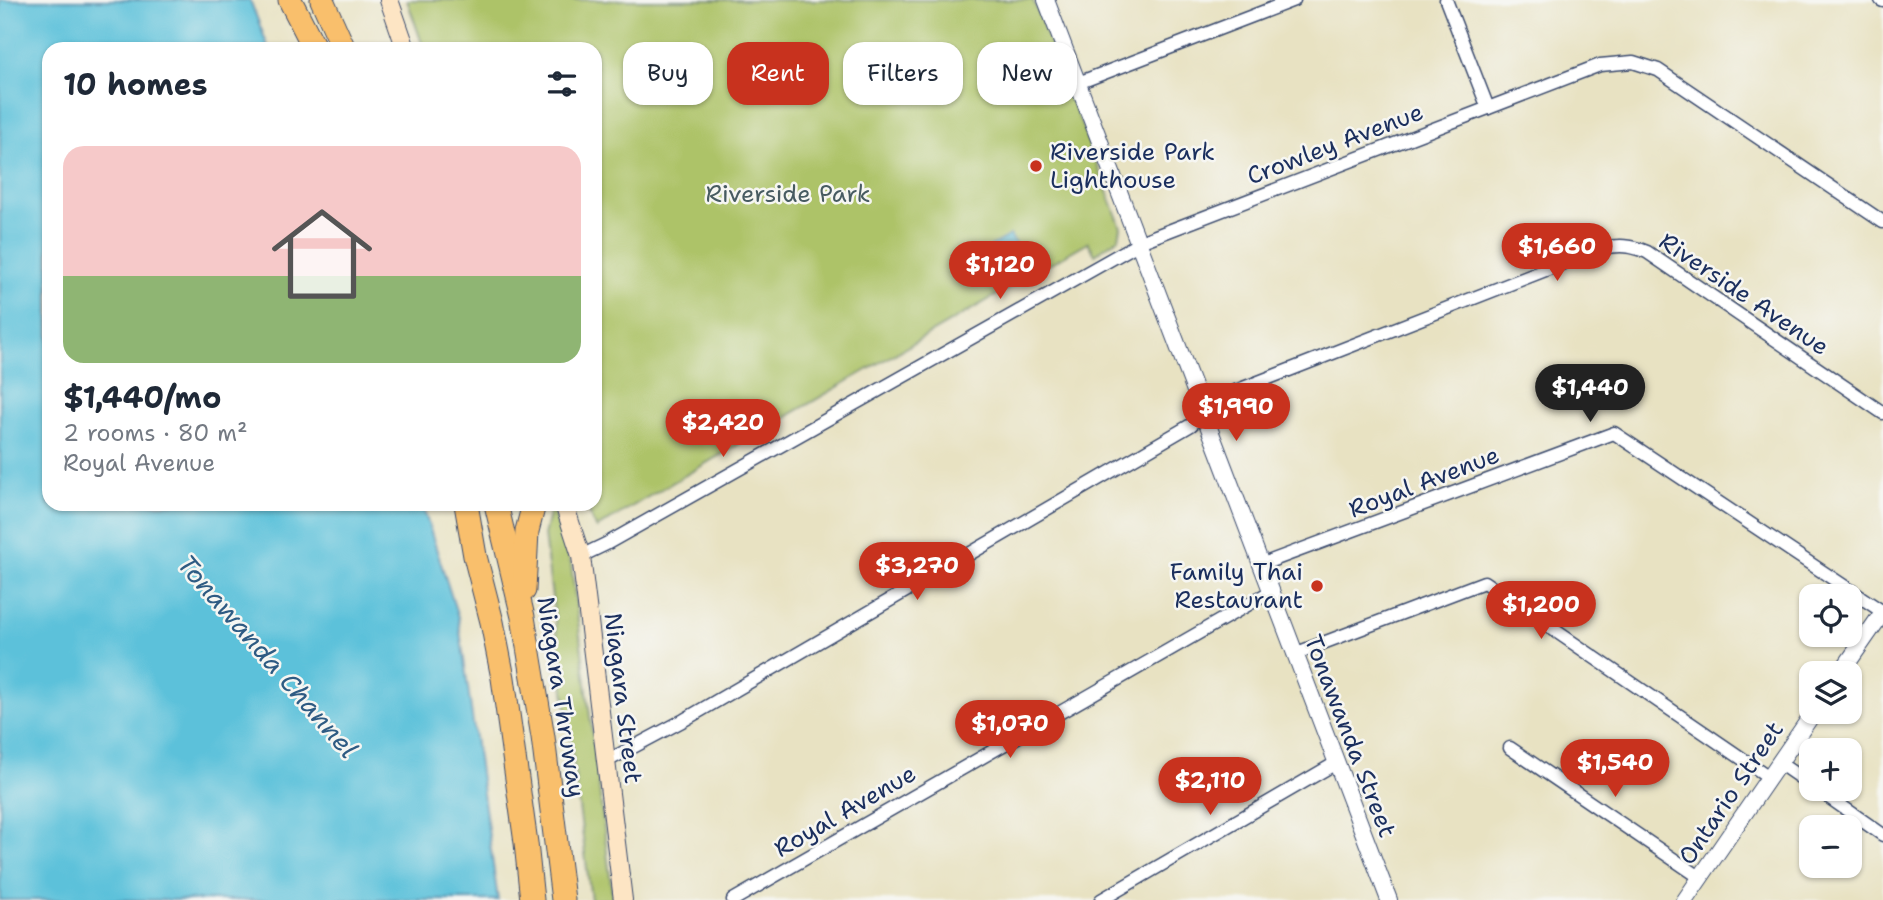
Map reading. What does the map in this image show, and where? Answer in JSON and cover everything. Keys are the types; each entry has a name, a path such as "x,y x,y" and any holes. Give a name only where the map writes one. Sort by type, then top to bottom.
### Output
{"highway":[{"path":"290,0 311,42"},
{"path":"322,0 341,42"},
{"path":"467,511 502,678 532,900"},
{"name":"Niagara Thruway","path":"498,511 523,617 543,737 564,900"},
{"path":"523,617 527,531 532,511"}],"main road":[{"path":"389,0 404,42"},
{"name":"Niagara Street","path":"566,511 581,556 623,900"}],"street":[{"name":"Tonawanda Street","path":"1046,0 1389,900"},
{"path":"1078,83 1294,0"},
{"path":"1446,0 1488,108"},
{"name":"Crowley Avenue","path":"581,556 1138,243 1600,65 1633,62 1658,71 1883,222"},
{"name":"Riverside Avenue","path":"607,761 695,713 1191,425 1220,397 1602,248 1620,245 1635,247 1647,253 1883,413"},
{"name":"Royal Avenue","path":"1260,565 1614,433 1881,619"},
{"path":"1294,654 1484,582 1769,777"},
{"name":"Royal Avenue","path":"733,900 1270,592"},
{"path":"1850,661 1881,619"},
{"name":"Ontario Street","path":"1685,900 1806,724"},
{"path":"1510,748 1701,878"},
{"path":"1101,900 1336,763"},
{"path":"1779,763 1799,777"},
{"path":"1835,801 1883,835"}],"green space":[{"name":"Riverside Park","path":"407,0 1033,0 1049,42 977,42 977,105 1074,105 1121,227 1119,238 1095,254 1088,242 597,528 589,511 602,511 602,42 422,42"},
{"path":"550,511 553,511 571,564 613,900 591,900 544,535"}],"water":[{"name":"Tonawanda Channel","path":"0,0 250,0 266,42 42,42 42,511 424,511 458,617 498,900 0,900"},
{"path":"1010,235 1023,257 978,284 965,261"}],"place":[{"name":"Riverside Park Lighthouse","path":"1036,166"},
{"name":"Family Thai Restaurant","path":"1317,586"}]}
